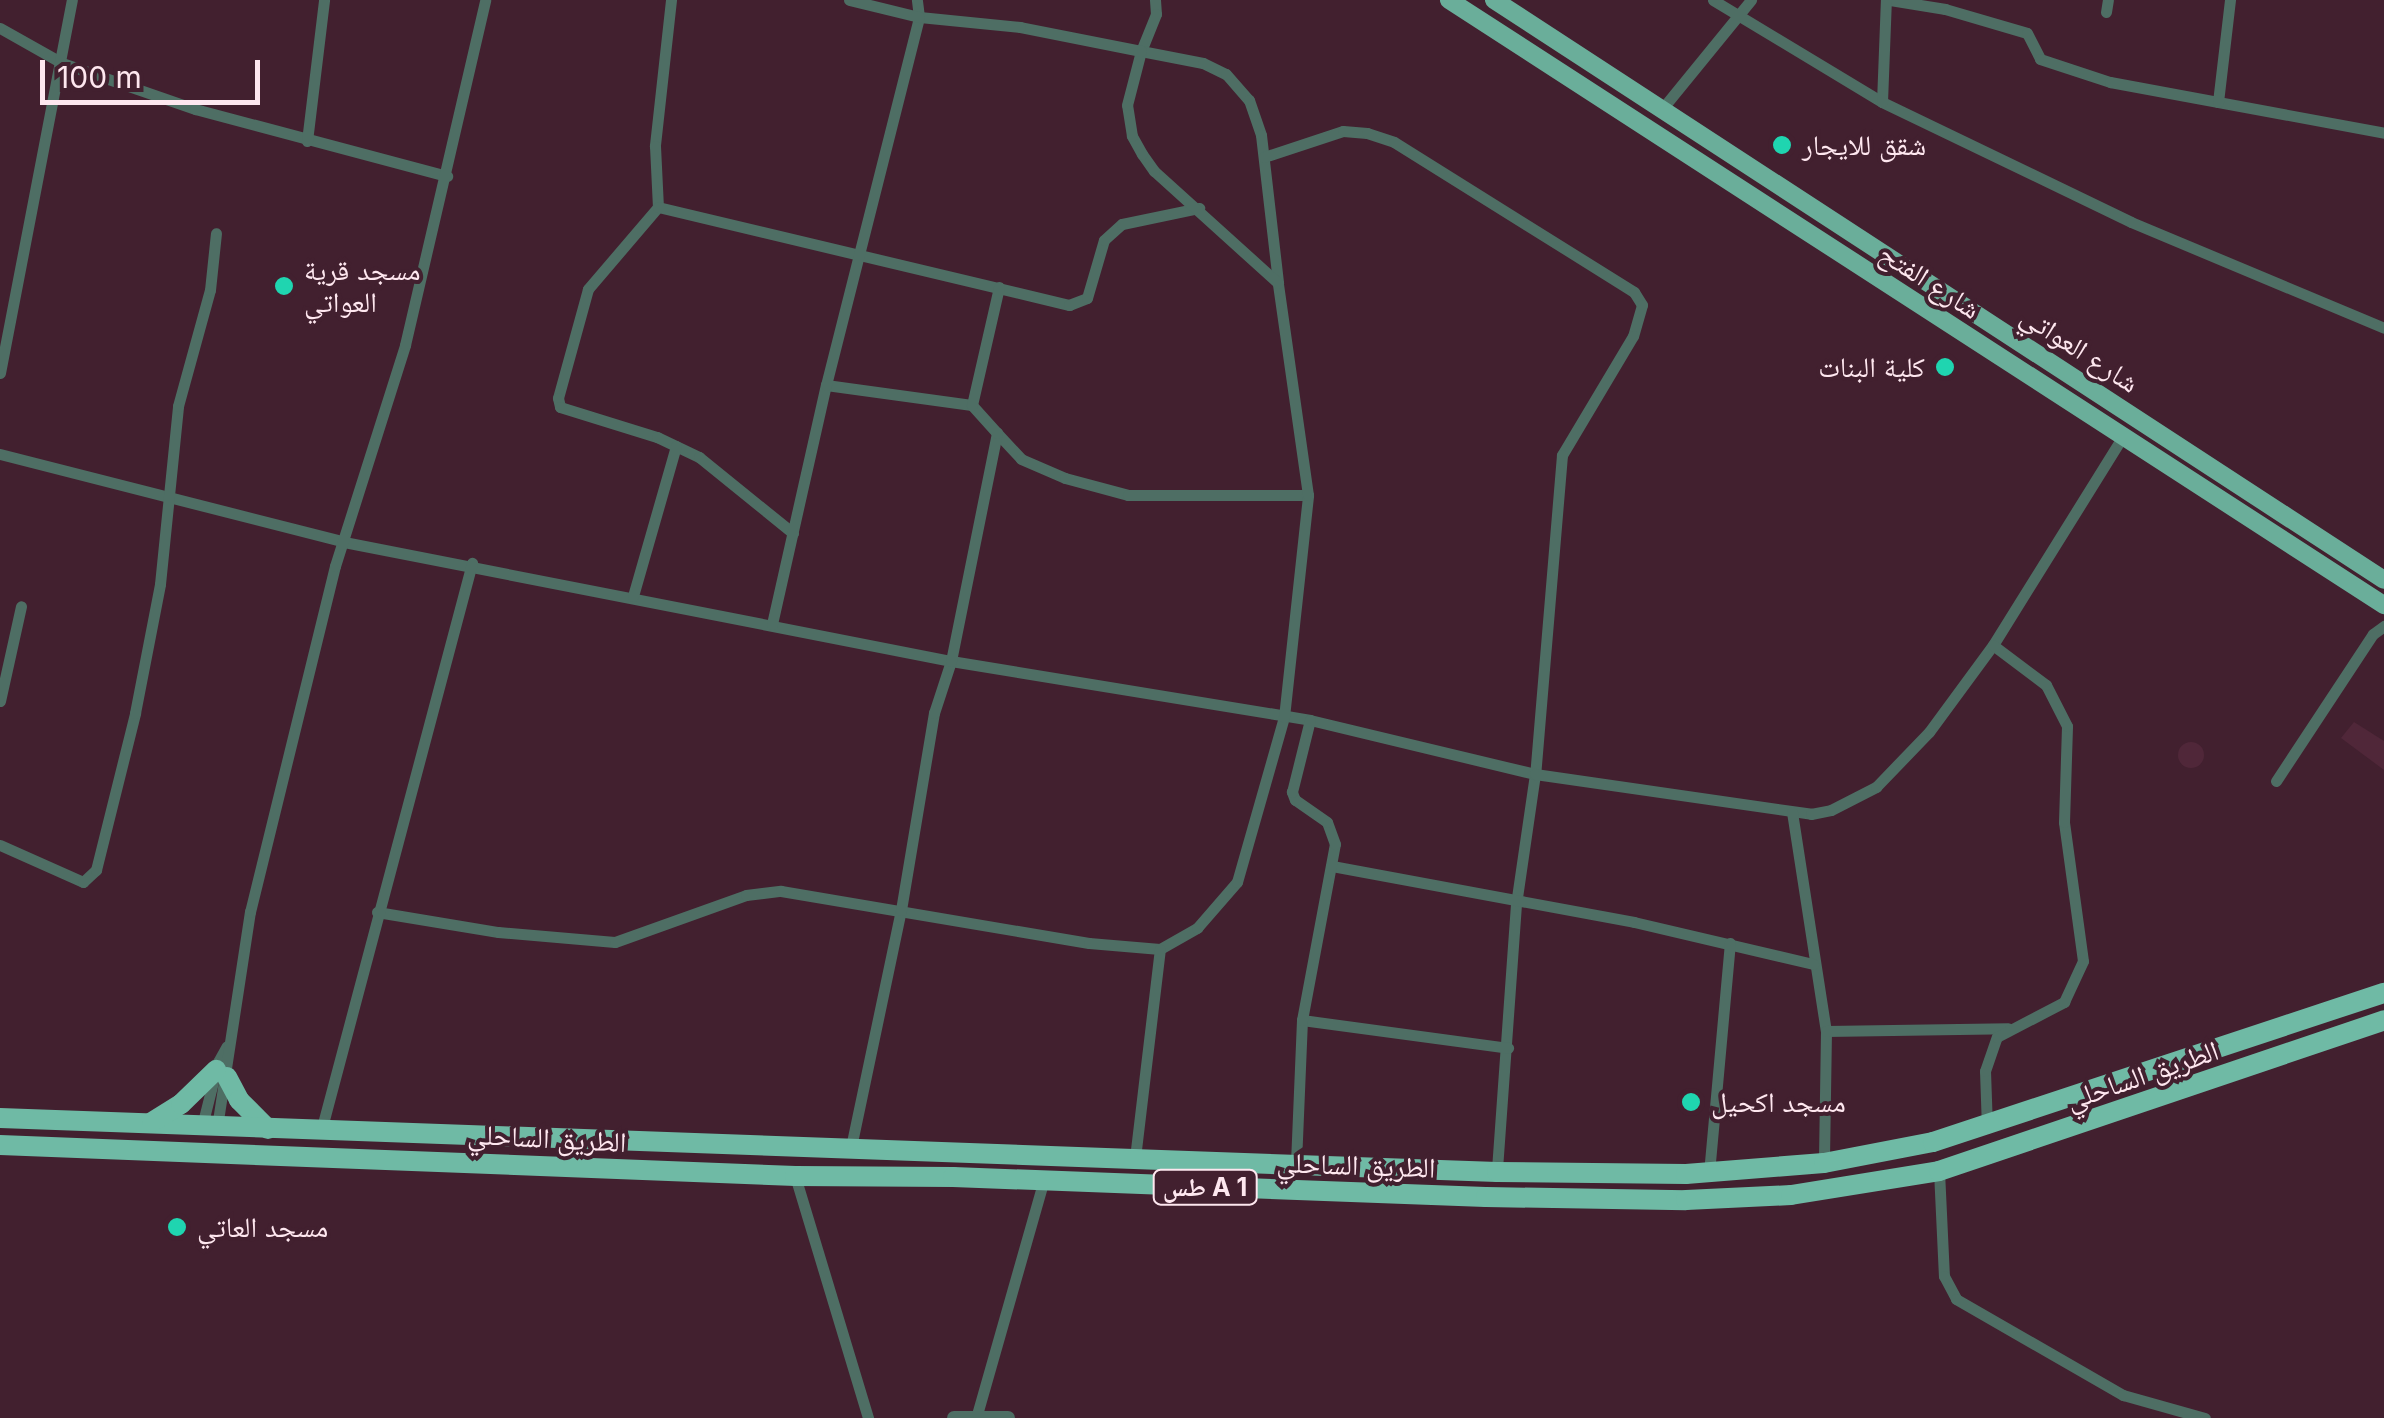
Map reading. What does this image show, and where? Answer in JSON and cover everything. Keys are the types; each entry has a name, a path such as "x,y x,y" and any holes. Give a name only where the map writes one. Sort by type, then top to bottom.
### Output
{"highway":[{"name":"الطريق الساحلي","path":"0,1118 1497,1172 1709,1173 1824,1163 1987,1128 2384,994"},
{"name":"الطريق الساحلي","path":"0,1144 795,1176 1686,1200 1791,1195 1938,1171 2384,1020"},
{"path":"149,1124 222,1074 238,1100 268,1129"}],"main road":[{"name":"شارع الفتح","path":"1449,0 2384,605"},
{"name":"شارع العواتي","path":"1494,0 2384,580"},
{"path":"1848,261 1862,240"},
{"path":"2270,531 2280,513"}],"street":[{"path":"0,373 34,180 62,63 72,0"},
{"path":"307,141 324,0"},
{"path":"210,1126 250,912 344,542 405,345 448,176 485,0"},
{"path":"670,0 655,146 658,207 588,288 558,398 565,412 676,446 699,457 793,532"},
{"path":"377,912 498,932 615,942 746,895 781,890 1090,943 1160,948 1197,928 1236,882 1284,716 1308,495 1264,157 1249,100 1226,74 1179,56 1020,27 919,17 850,0"},
{"path":"772,624 826,385 919,17 917,0"},
{"path":"1155,0 1156,14 1141,51 1127,105 1132,136 1154,171 1278,283"},
{"path":"1713,0 1882,102 2131,222 2384,328"},
{"path":"1662,109 1751,0"},
{"path":"1882,102 1888,0 2003,24 2032,36 2040,59 2110,82 2384,133"},
{"path":"2218,102 2230,0"},
{"path":"0,28 62,63 196,109 448,176"},
{"path":"1264,157 1343,131 1367,132 1394,142 1634,292 1642,305 1632,336 1562,455 1535,774 1516,904 1497,1172"},
{"path":"658,207 858,258 999,287 1054,304 1080,303 1091,291 1104,240 1122,224 1199,208"},
{"path":"0,845 83,882 96,870 136,713 160,584 178,406 210,290 216,233"},
{"path":"972,404 999,287"},
{"path":"826,385 972,404 1021,459 1065,478 1128,494 1308,495"},
{"path":"851,1147 900,910 930,732 951,661 998,433"},
{"path":"0,454 344,542 472,563 951,661 1310,720 1535,774 1792,812 1830,810 1876,787 1929,732 1993,645 2121,438"},
{"path":"633,596 676,446"},
{"path":"321,1131 472,563"},
{"path":"0,701 20,606"},
{"path":"2276,781 2374,634 2384,626"},
{"path":"1826,1031 2008,1028 2046,1015 2064,1002 2083,961 2064,822 2067,726 2046,685 1993,645"},
{"path":"1296,1164 1302,1020 1335,844 1327,822 1298,802 1292,792 1310,720"},
{"path":"1792,812 1826,1031 1824,1163"},
{"path":"1332,866 1730,943 1814,964"},
{"path":"1709,1173 1730,943"},
{"path":"1135,1158 1160,948"},
{"path":"1302,1020 1508,1048"},
{"path":"1987,1128 1988,1054 1997,1037 2008,1028"},
{"path":"1938,1171 1944,1276 1956,1299 2123,1395 2205,1418"},
{"path":"795,1176 868,1418"},
{"path":"977,1416 1044,1180"},
{"path":"954,1418 1008,1418"}],"shaded area":[{"path":"2354,722 2384,741 2384,770 2341,738"},
{"path":"2191,742 2200,746 2204,755 2200,764 2191,768 2182,764 2178,755 2182,746"}],"place":[{"name":"شقق للايجار","path":"1782,145"},
{"name":"مسجد قرية العواتي","path":"284,286"},
{"name":"كلية البنات","path":"1945,367"},
{"name":"مسجد اكحيل","path":"1691,1102"},
{"name":"مسجد العاتي","path":"177,1227"}]}
